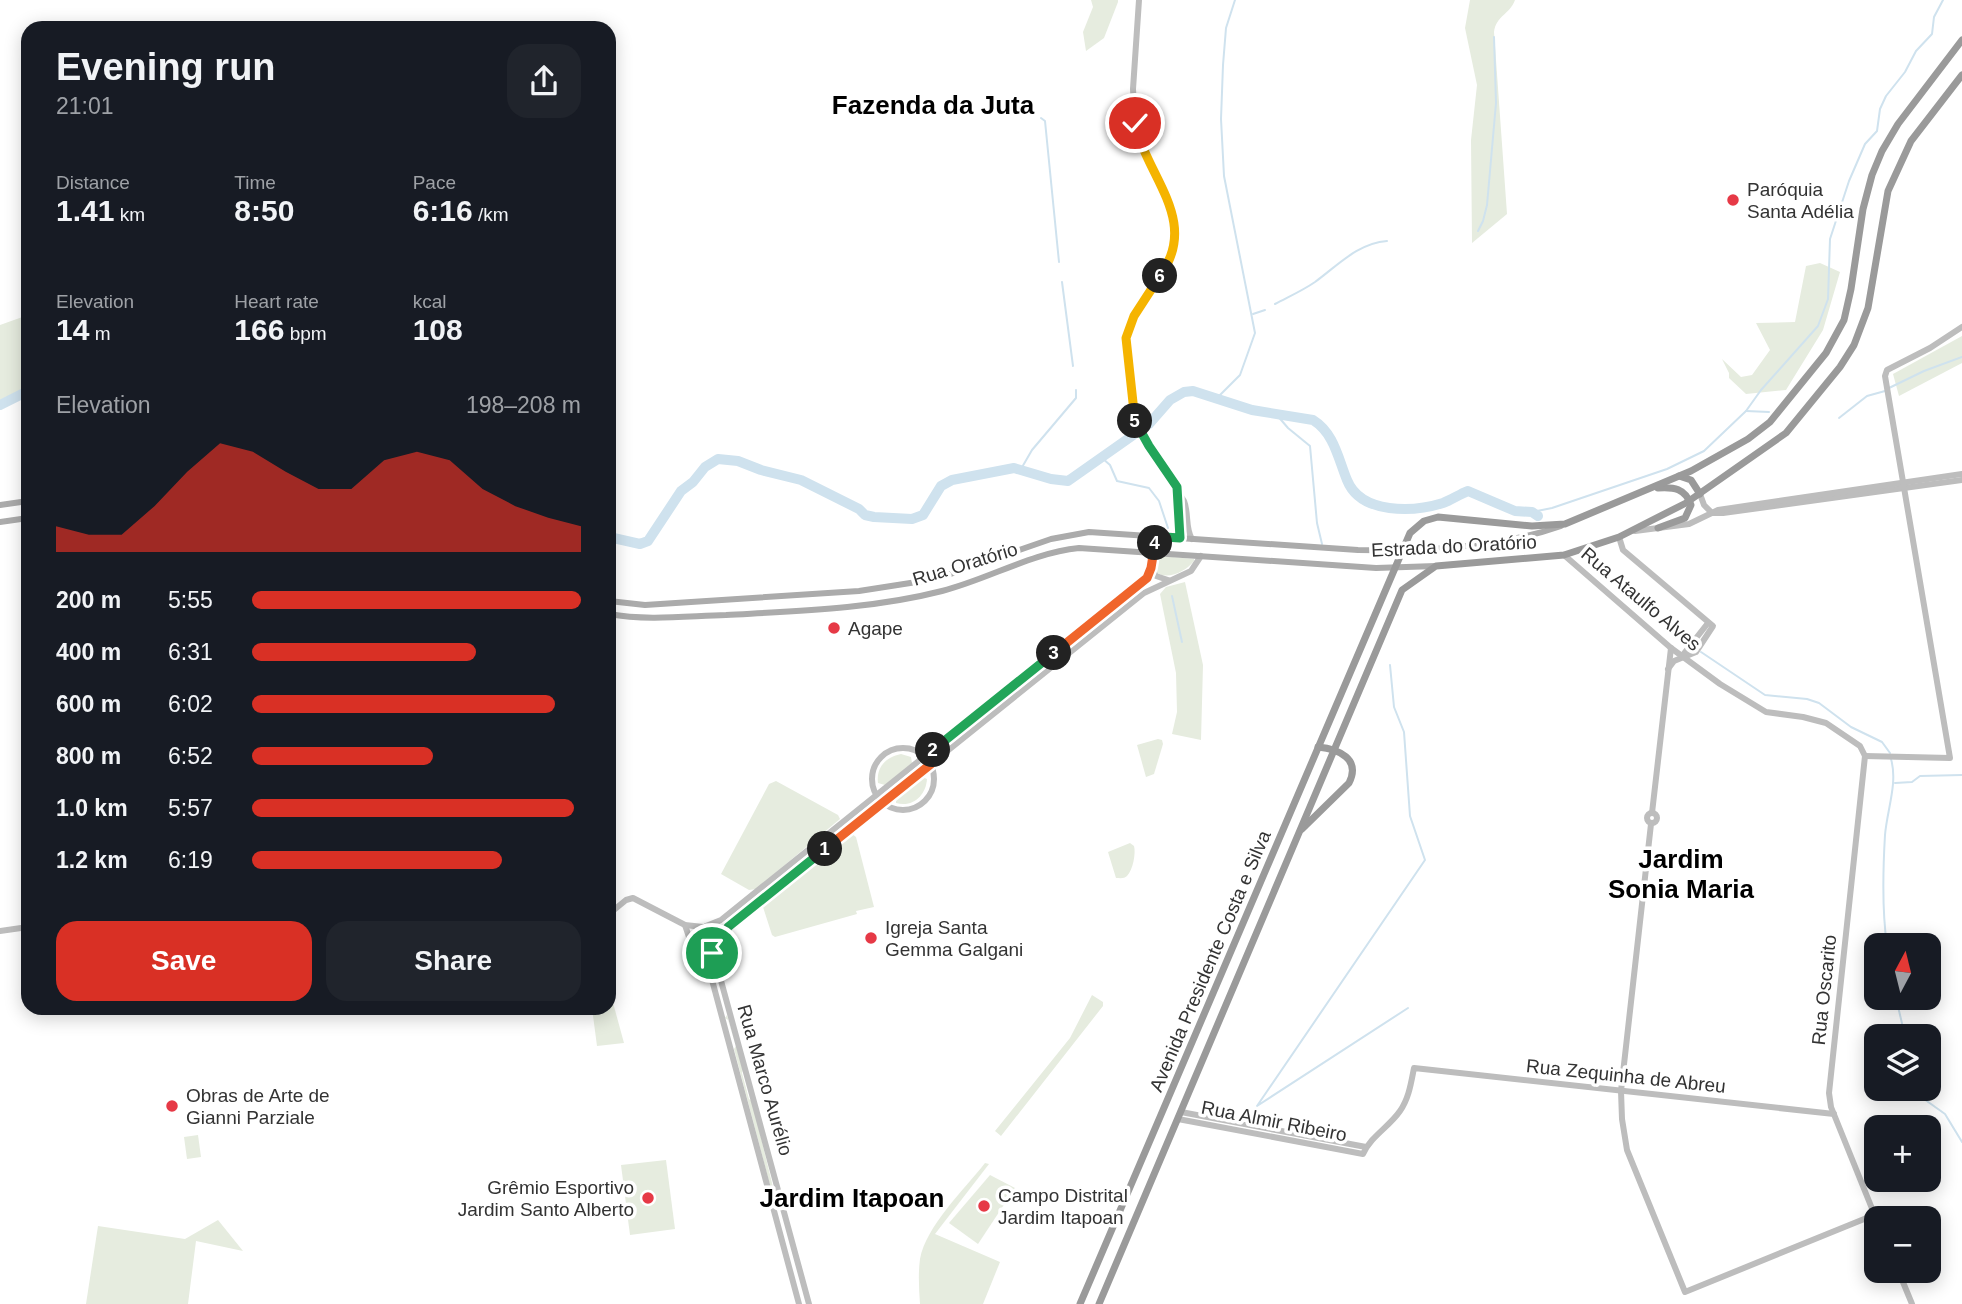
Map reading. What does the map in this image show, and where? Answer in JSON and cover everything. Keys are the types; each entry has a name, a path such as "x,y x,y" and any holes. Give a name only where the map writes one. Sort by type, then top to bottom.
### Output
{"highway":[{"name":"Avenida Presidente Costa e Silva","path":"1080,1304 1413,529 1424,521 1438,517 1532,526 1565,524 1679,476 1748,439 1770,422 1832,343 1847,306 1863,209 1882,151 1898,124 1962,40"},
{"name":"Estrada do Oratório","path":"1436,566 1564,555 1619,537 1700,494 1786,433 1847,357 1860,332 1868,308 1886,200 1900,160 1927,118 1962,75"},
{"path":"1679,476 1691,480 1700,494"},
{"path":"1648,490 1680,489 1690,500 1691,509 1685,518 1658,528"},
{"name":"Avenida Presidente Costa e Silva","path":"1099,1304 1402,590 1436,566"},
{"path":"1299,833 1351,780 1351,763 1343,753 1318,747"}],"main road":[{"path":"0,505 21,502"},
{"path":"0,522 21,519"},
{"name":"Estrada do Oratório","path":"1322,548 1402,550 1511,539 1565,524"},
{"name":"Rua Oratório","path":"616,602 645,606 859,591 945,576 1070,534 1097,532 1322,548"},
{"path":"1153,552 1156,542 1165,537"},
{"path":"1193,539 1200,548 1201,556"},
{"name":"Rua Oratório","path":"616,615 653,618 835,609 945,590 1061,550 1087,548 1328,565"},
{"path":"1358,550 1358,562 1362,568"},
{"name":"Estrada do Oratório","path":"1328,565 1362,568 1436,566"}],"street":[{"path":"1139,0 1133,89 1135,123 1144,153 1168,202 1176,236 1170,263 1134,316 1127,331 1125,347 1136,424 1186,505 1188,533 1193,539"},
{"path":"1865,756 1950,758 1885,376 1887,370 1930,348 1962,327"},
{"path":"1632,531 1689,524 1717,510 1740,506 1962,474"},
{"path":"1903,484 1962,480"},
{"path":"1178,489 1180,538"},
{"path":"1700,494 1704,505 1712,513"},
{"path":"1619,537 1623,550 1713,626 1696,652 1674,661 1668,669"},
{"path":"691,942 695,931 719,922 1144,580 1151,568 1153,552"},
{"name":"Rua Ataulfo Alves","path":"1564,555 1671,648 1697,667 1766,712 1826,723 1860,746 1865,756"},
{"path":"685,925 697,952 709,954 720,944 728,927 1144,593 1191,570 1201,556"},
{"path":"1151,568 1156,576 1170,581"},
{"path":"1683,657 1708,622"},
{"path":"1671,648 1652,813 1646,817 1651,824 1621,1091 1627,1150 1685,1292 1864,1221"},
{"name":"Rua Ataulfo Alves","path":"1696,652 1697,667"},
{"path":"891,751 916,751 931,764 933,785 923,802 902,810 883,803 876,796 872,776 882,757 891,751"},
{"name":"Rua Oscarito","path":"1865,756 1829,1093 1834,1115 1871,1206"},
{"path":"616,908 628,898 632,898 685,925 705,926 716,931 720,944"},
{"path":"0,931 21,928"},
{"name":"Rua Marco Aurélio","path":"720,944 717,966 809,1304"},
{"name":"Rua Marco Aurélio","path":"697,952 708,965 799,1304"},
{"path":"722,1015 730,1013"},
{"name":"Rua Zequinha de Abreu","path":"1364,1151 1401,1110 1409,1093 1414,1068 1834,1115"},
{"name":"Rua Almir Ribeiro","path":"1180,1115 1364,1151"},
{"path":"1903,1283 1912,1304"}],"shaded area":[{"path":"1091,0 1118,2 1104,38 1086,51 1083,32 1093,7"},
{"path":"1470,0 1515,0 1497,22 1494,32 1507,214 1472,243 1471,140 1477,85 1465,28"},
{"path":"1820,263 1840,272 1823,330 1786,390 1746,394 1729,378 1722,359 1741,377 1752,375 1770,350 1756,323 1795,322 1806,266"},
{"path":"21,318 21,393 0,403 0,325"},
{"path":"1962,336 1962,363 1899,396 1893,374"},
{"path":"1161,556 1194,561 1177,573 1162,575 1157,573 1155,563"},
{"path":"1185,582 1203,665 1201,740 1172,734 1177,712 1176,673 1160,594 1166,587"},
{"path":"1162,740 1163,744 1154,774 1146,777 1137,745"},
{"path":"901,754 911,757 912,763 885,785 878,783 883,764"},
{"path":"920,776 927,779 921,795 908,804 896,803 896,796"},
{"path":"776,781 838,815 840,819 756,889 749,890 721,874 769,784"},
{"path":"840,829 842,832 762,895 761,892"},
{"path":"852,834 856,837 874,907 775,937 772,935 763,907 765,902"},
{"path":"1130,843 1135,849 1131,870 1126,877 1116,878 1108,852"},
{"path":"705,928 715,935 716,939 709,949 705,950 695,943 694,939 701,929"},
{"path":"1092,995 1103,1002 1103,1006 1001,1136 995,1131 1070,1038"},
{"path":"616,1014 624,1043 597,1046 593,1015"},
{"path":"727,1015 743,1070 749,1099 752,1101 774,1191 771,1189 734,1049 736,1046 725,1018"},
{"path":"198,1135 201,1157 187,1159 184,1137"},
{"path":"666,1160 675,1229 630,1235 621,1165"},
{"path":"985,1163 989,1164 935,1234 1000,1262 983,1304 920,1304 919,1270 924,1247 938,1221"},
{"name":"Campo Distrital Jardim Itapoan","path":"990,1175 1015,1188 978,1244 949,1223"},
{"path":"218,1220 243,1251 196,1241 188,1304 86,1304 98,1226 185,1239"}],"waterway":[{"path":"1217,398 1240,375 1255,333 1224,176 1221,119 1223,65 1226,28 1235,0"},
{"path":"1532,512 1552,508 1667,469 1704,451 1746,411 1761,390 1818,326 1828,299 1830,239 1849,181 1865,144 1877,131 1880,109 1886,96 1905,72 1916,51 1932,34 1934,17 1943,0"},
{"path":"1478,231 1487,205 1496,103 1494,37"},
{"path":"1041,118 1045,121 1059,262"},
{"path":"1275,304 1310,285 1357,251 1387,241"},
{"path":"1062,282 1073,366"},
{"path":"1253,314 1265,310"},
{"path":"1889,388 1962,357"},
{"path":"1021,469 1032,450 1076,398 1076,390"},
{"path":"616,539 640,544 648,541 681,491 693,482 705,467 718,459 738,461 801,480 859,509 865,515 874,517 912,519 923,515 941,486 952,480 1014,468 1068,481 1149,424 1170,400 1184,392 1193,391 1252,410 1313,420 1331,439 1354,491 1364,500 1376,505 1418,508 1443,503 1468,491 1515,511 1532,512 1538,516"},
{"path":"1839,418 1867,396 1885,391"},
{"path":"0,405 21,394"},
{"path":"1746,411 1769,412"},
{"path":"1276,414 1310,446 1317,523 1322,544"},
{"path":"1102,458 1110,465 1117,481 1149,488 1159,501 1168,528"},
{"path":"1172,596 1182,642"},
{"path":"1701,652 1765,695 1807,699 1819,703 1851,727 1882,742 1890,753"},
{"path":"1390,665 1394,707 1404,732 1410,816 1425,860 1257,1106 1408,1008"},
{"path":"1886,933 1883,876 1885,835 1893,787 1891,759"},
{"path":"1895,783 1912,782 1920,776 1962,775"},
{"path":"1899,1010 1902,1024"},
{"path":"1927,1101 1945,1114 1962,1142"}],"place":[{"name":"Paróquia Santa Adélia","path":"1733,200"},
{"name":"Agape","path":"834,628"},
{"name":"Igreja Santa Gemma Galgani","path":"871,938"},
{"name":"Obras de Arte de Gianni Parziale","path":"172,1106"},
{"name":"Grêmio Esportivo Jardim Santo Alberto","path":"648,1198"},
{"name":"Campo Distrital Jardim Itapoan","path":"984,1206"}],"district":[{"name":"Fazenda da Juta","path":"933,105"},
{"name":"Jardim Sonia Maria","path":"1681,874"},
{"name":"Jardim Itapoan","path":"852,1198"}],"route":[{"path":"712,953 719,946 728,927 931,764 925,757 1144,580 1151,568 1154,544 1158,540 1165,537 1180,538 1178,489 1133,417 1125,347 1129,324 1170,263 1176,236 1168,202 1144,153 1135,123"}]}
